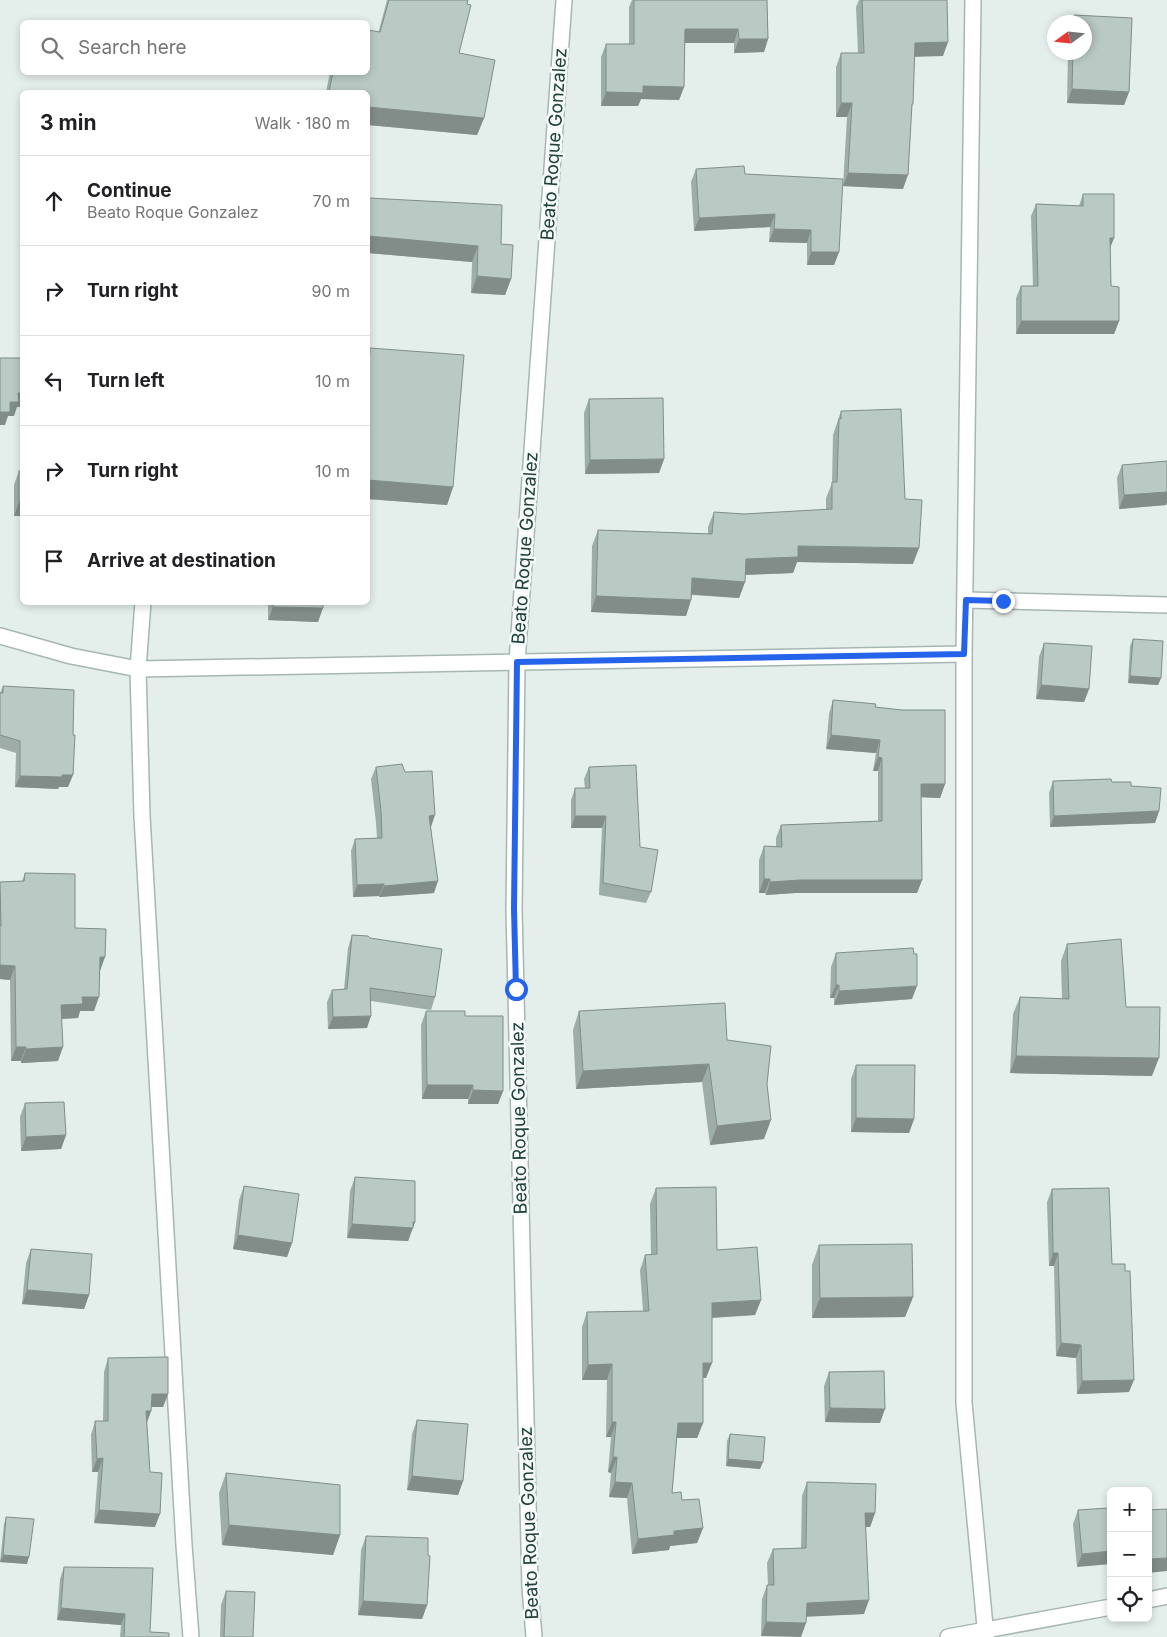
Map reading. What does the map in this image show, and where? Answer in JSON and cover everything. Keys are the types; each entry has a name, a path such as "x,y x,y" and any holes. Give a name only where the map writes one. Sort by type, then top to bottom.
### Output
{"street":[{"name":"Beato Roque Gonzalez","path":"534,1637 530,1587 514,909 517,662 564,0"},
{"path":"973,0 964,654 964,1403 986,1634"},
{"path":"966,600 1167,605"},
{"path":"143,605 138,669 142,825 183,1535 191,1637"},
{"path":"0,636 71,656 138,669 964,654"},
{"path":"1152,1599 1167,1596"},
{"path":"948,1637 986,1634 1107,1608"}],"building":[{"path":"389,0 468,0 467,4 471,5 459,53 495,60 484,118 370,107 370,90 329,90 332,75 370,75 370,30 380,32"},
{"path":"634,0 767,0 768,39 739,39 738,29 685,29 684,87 643,86 643,93 606,92 606,44 634,44"},
{"path":"862,0 947,0 948,42 915,43 908,175 848,173 852,103 841,103 841,53 864,53"},
{"path":"1092,16 1132,18 1129,92 1072,89 1073,60 1092,60"},
{"path":"744,166 745,174 843,179 839,252 811,252 811,230 774,229 775,214 699,218 696,169"},
{"path":"1083,194 1114,194 1114,238 1110,238 1111,286 1119,287 1119,321 1021,321 1021,286 1038,286 1036,204 1083,206"},
{"path":"370,198 502,205 501,244 513,245 511,279 477,276 478,246 370,236"},
{"path":"370,348 464,355 453,487 370,480"},
{"path":"0,358 20,358 19,402 10,402 10,412 0,412"},
{"path":"663,398 664,459 590,460 589,399"},
{"path":"901,409 905,499 922,500 919,548 798,546 798,557 746,559 745,582 692,578 691,600 596,596 598,530 712,534 714,512 744,514 832,509 832,482 837,482 839,419 841,419 841,411"},
{"path":"1167,461 1167,492 1124,495 1122,465"},
{"path":"19,471 20,471 20,502"},
{"path":"273,605 323,605 323,608 273,607"},
{"path":"1133,639 1163,641 1161,678 1130,676"},
{"path":"1044,643 1092,646 1089,689 1041,685"},
{"path":"3,686 74,690 73,735 75,735 73,775 62,775 62,777 20,776 20,741 0,735 0,693 3,693"},
{"path":"833,700 876,704 875,707 902,710 945,710 945,784 921,784 922,880 800,880 770,882 770,879 764,879 764,846 782,847 781,825 882,821 882,758 878,757 880,740 831,735"},
{"path":"402,764 405,772 432,771 435,815 429,816 438,881 384,886 384,884 357,885 355,839 382,838 376,767"},
{"path":"636,765 640,847 658,850 651,892 603,883 606,816 575,816 575,788 590,788 589,767"},
{"path":"1111,779 1112,782 1131,782 1131,786 1161,788 1159,811 1054,816 1053,781"},
{"path":"25,873 75,874 75,928 106,929 105,957 100,957 99,997 82,997 83,1004 61,1005 63,1047 26,1049 26,1047 16,1047 15,966 0,965 0,882 24,881"},
{"path":"352,935 442,949 435,997 370,988 371,1016 333,1017 332,990 347,989"},
{"path":"1121,939 1126,1007 1160,1007 1159,1058 1016,1056 1020,997 1069,999 1067,944"},
{"path":"913,948 914,954 917,954 917,986 839,991 839,985 836,985 836,953"},
{"path":"725,1003 727,1040 771,1046 767,1084 771,1120 717,1126 709,1064 583,1071 579,1011"},
{"path":"426,1011 465,1011 465,1016 503,1016 503,1091 473,1090 473,1085 427,1085"},
{"path":"856,1065 915,1065 914,1119 856,1118"},
{"path":"64,1102 66,1135 26,1137 25,1103"},
{"path":"355,1177 415,1181 415,1222 413,1222 413,1228 352,1224"},
{"path":"244,1186 299,1194 292,1243 238,1235"},
{"path":"716,1187 717,1250 757,1247 761,1300 712,1303 712,1363 703,1363 703,1423 678,1423 672,1493 681,1492 682,1500 699,1499 703,1528 674,1531 674,1535 638,1539 632,1483 615,1482 617,1457 613,1457 616,1422 612,1422 612,1364 588,1365 587,1312 649,1311 645,1255 657,1254 656,1188"},
{"path":"1109,1188 1112,1264 1125,1264 1125,1271 1130,1271 1134,1380 1082,1381 1081,1345 1061,1343 1058,1253 1053,1253 1052,1189"},
{"path":"912,1244 913,1297 820,1298 819,1245"},
{"path":"31,1249 92,1254 89,1295 27,1290"},
{"path":"168,1357 168,1394 152,1394 151,1411 146,1411 150,1472 162,1473 160,1514 99,1510 103,1458 97,1459 95,1421 108,1421 108,1358"},
{"path":"884,1371 885,1409 830,1408 829,1372"},
{"path":"417,1420 468,1424 463,1481 412,1476"},
{"path":"730,1434 765,1437 763,1462 728,1459"},
{"path":"226,1473 340,1485 340,1535 229,1525"},
{"path":"807,1482 876,1484 875,1513 865,1513 869,1600 807,1603 806,1623 766,1622 767,1585 774,1585 773,1549 806,1548"},
{"path":"1107,1508 1107,1551 1082,1554 1078,1510"},
{"path":"1167,1509 1167,1558 1152,1559 1152,1510"},
{"path":"6,1517 34,1519 29,1557 3,1555"},
{"path":"366,1536 428,1538 428,1555 430,1556 427,1605 363,1601"},
{"path":"64,1567 153,1568 150,1632 169,1633 169,1637 124,1637 125,1614 61,1608"},
{"path":"226,1591 255,1592 253,1637 224,1637"}],"route":[{"path":"516,989 514,909 517,662 964,654 966,600 1003,601"}]}
